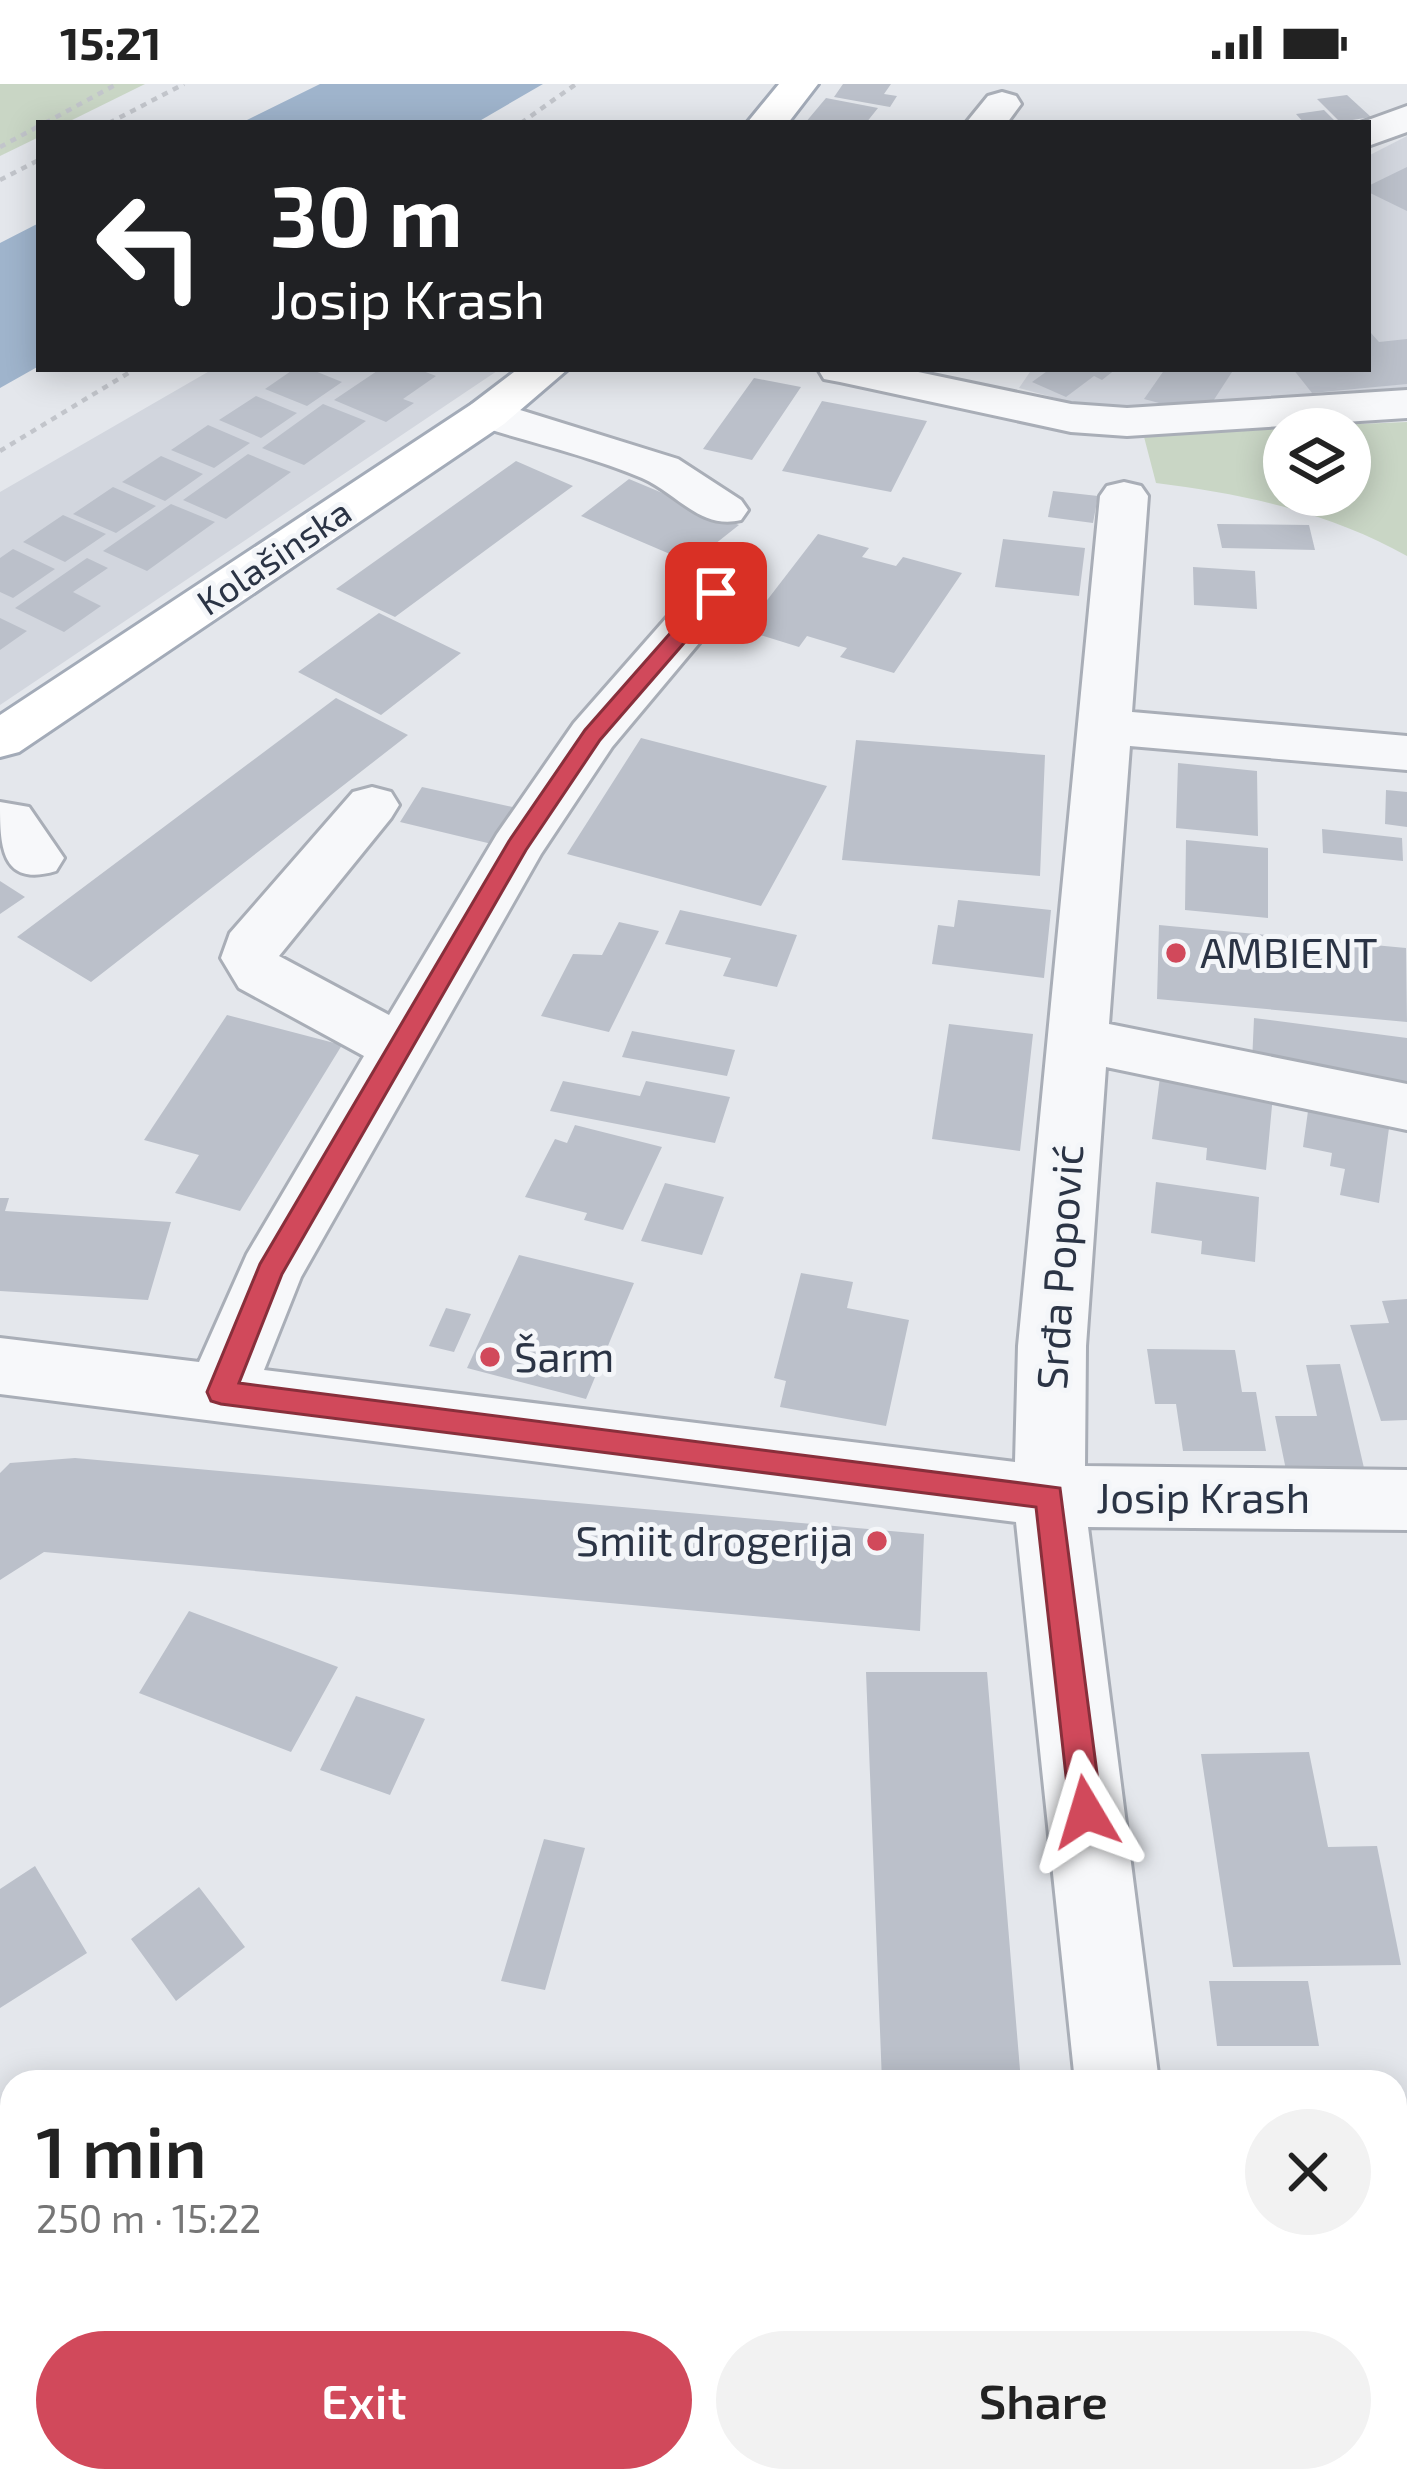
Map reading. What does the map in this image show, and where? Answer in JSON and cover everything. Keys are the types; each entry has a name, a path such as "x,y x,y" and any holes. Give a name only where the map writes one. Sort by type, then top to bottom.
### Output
{"main road":[{"path":"769,120 799,84"},
{"name":"Kolašinska","path":"0,740 548,372"}],"street":[{"path":"1371,133 1407,118"},
{"path":"854,372 1071,418 1127,422 1407,404"},
{"path":"962,396 997,372"},
{"path":"488,414 661,469 724,510"},
{"name":"Srđa Popović","path":"1116,2070 1049,1496 1052,1346 1124,496"},
{"path":"221,1392 270,1272 398,1047 552,792 592,735 716,593"},
{"path":"1102,726 1407,752"},
{"path":"372,805 251,947 250,958 260,973 398,1047"},
{"path":"1076,1039 1407,1107"},
{"name":"Josip Krash","path":"0,1366 1049,1496 1407,1499"}],"path":[{"path":"50,120 117,84"},
{"path":"115,120 184,84"},
{"path":"525,120 575,84"},
{"path":"0,147 36,127"},
{"path":"0,180 36,162"},
{"path":"0,452 130,372"}],"shaded area":[{"path":"1407,136 1407,395 1180,411 1089,407 1019,388 1030,372 1371,372 1371,154"},
{"path":"208,372 496,372 0,705 0,492"}],"green space":[{"path":"0,84 145,84 72,120 36,120 36,138 0,156"},
{"path":"1407,422 1407,556 1316,516 1371,516 1371,424"},
{"path":"1263,428 1263,502 1156,483 1143,433"}],"water":[{"path":"320,84 543,84 481,120 247,120"},
{"path":"36,225 36,368 0,388 0,243"}],"building":[{"path":"843,84 891,84 884,94 897,96 890,107 834,97"},
{"path":"1347,95 1371,117 1338,120 1317,99"},
{"path":"826,98 878,108 868,120 808,120"},
{"path":"1324,110 1334,120 1301,120 1296,114"},
{"path":"1407,167 1407,211 1371,193 1371,185"},
{"path":"1371,333 1379,342 1407,339 1407,384 1312,393 1295,372 1371,372"},
{"path":"290,372 317,372 342,382 307,406 265,389"},
{"path":"376,372 436,376 403,399 414,403 386,422 334,400"},
{"path":"1046,372 1112,372 1102,380 1094,376 1066,397 1032,382"},
{"path":"1163,372 1232,372 1204,415 1144,399"},
{"path":"754,378 801,387 752,460 703,449"},
{"path":"256,396 297,413 261,438 219,420"},
{"path":"822,401 927,421 891,492 782,471"},
{"path":"323,404 366,421 304,465 262,448"},
{"path":"208,425 250,443 214,468 171,450"},
{"path":"248,454 291,472 226,519 183,500"},
{"path":"161,456 203,474 165,501 122,482"},
{"path":"516,461 573,486 395,617 336,589"},
{"path":"629,479 739,525 691,563 581,516"},
{"path":"113,487 156,506 116,533 73,514"},
{"path":"1053,491 1098,496 1093,523 1048,517"},
{"path":"171,504 215,522 147,571 103,551"},
{"path":"63,515 106,534 65,562 23,542"},
{"path":"1217,524 1309,525 1315,550 1222,548"},
{"path":"818,534 869,548 862,557 896,566 903,557 962,573 894,673 840,657 847,648 807,636 799,647 744,630"},
{"path":"1003,539 1085,548 1079,596 995,587"},
{"path":"13,549 55,569 13,598 0,592 0,558"},
{"path":"87,558 108,568 73,592 101,606 64,632 15,608"},
{"path":"1193,567 1255,571 1257,609 1194,605"},
{"path":"379,613 461,653 381,715 298,672"},
{"path":"0,618 27,631 0,650"},
{"path":"336,698 408,735 91,982 17,937"},
{"path":"641,738 827,786 761,906 567,854"},
{"path":"856,740 1045,755 1040,876 842,860"},
{"path":"1178,763 1257,771 1258,836 1176,828"},
{"path":"422,787 517,808 496,845 400,822"},
{"path":"1386,790 1407,792 1407,827 1385,824"},
{"path":"1322,829 1402,838 1403,861 1323,853"},
{"path":"1186,840 1268,848 1268,918 1185,910"},
{"path":"0,881 25,897 0,914"},
{"path":"958,900 1051,910 1044,978 932,964 938,925 954,927"},
{"path":"680,910 797,935 777,987 723,976 731,958 665,944"},
{"path":"619,922 659,931 609,1032 541,1016 573,954 602,955"},
{"path":"1159,925 1406,948 1407,1022 1157,999"},
{"path":"227,1015 342,1045 240,1211 175,1193 199,1155 144,1140"},
{"path":"1254,1018 1407,1038 1407,1106 1251,1085"},
{"path":"949,1024 1033,1034 1020,1151 932,1139"},
{"path":"632,1031 735,1050 727,1076 622,1057"},
{"path":"1160,1077 1273,1095 1266,1170 1206,1160 1207,1148 1152,1139"},
{"path":"563,1081 640,1096 646,1081 730,1097 715,1143 550,1111"},
{"path":"1308,1111 1389,1128 1379,1203 1340,1195 1345,1169 1330,1166 1332,1153 1303,1147"},
{"path":"575,1125 662,1147 623,1230 584,1220 587,1213 525,1197 555,1139 567,1143"},
{"path":"1156,1182 1259,1197 1255,1262 1201,1254 1202,1241 1151,1233"},
{"path":"665,1183 724,1197 702,1255 641,1241"},
{"path":"0,1198 9,1198 5,1211 171,1222 148,1300 0,1291"},
{"path":"519,1255 634,1283 586,1399 467,1368"},
{"path":"801,1273 853,1282 847,1308 909,1320 886,1426 780,1407 786,1381 774,1378"},
{"path":"1407,1299 1407,1420 1381,1421 1350,1325 1389,1323 1382,1301"},
{"path":"446,1308 471,1314 454,1352 429,1346"},
{"path":"1147,1349 1235,1350 1242,1392 1256,1392 1266,1451 1183,1451 1176,1404 1155,1404"},
{"path":"1340,1364 1364,1468 1286,1470 1275,1416 1317,1416 1306,1365"},
{"path":"75,1458 924,1534 920,1631 44,1552 0,1580 0,1473 10,1463"},
{"path":"189,1611 338,1667 291,1752 139,1693"},
{"path":"866,1672 987,1672 1020,2070 882,2070"},
{"path":"356,1696 425,1719 390,1795 320,1770"},
{"path":"1309,1752 1328,1847 1377,1846 1401,1965 1233,1967 1201,1754"},
{"path":"544,1839 585,1848 545,1990 501,1981"},
{"path":"35,1866 87,1953 0,2008 0,1889"},
{"path":"199,1887 245,1947 176,2001 131,1939"},
{"path":"1209,1981 1308,1981 1319,2046 1217,2046"}],"place":[{"name":"AMBIENT","path":"1176,953"},
{"name":"Šarm","path":"490,1357"},
{"name":"Smiit drogerija","path":"877,1541"}],"route":[{"path":"716,593 680,640 592,735 517,847 270,1272 221,1392 1049,1496 1086,1812"}]}
